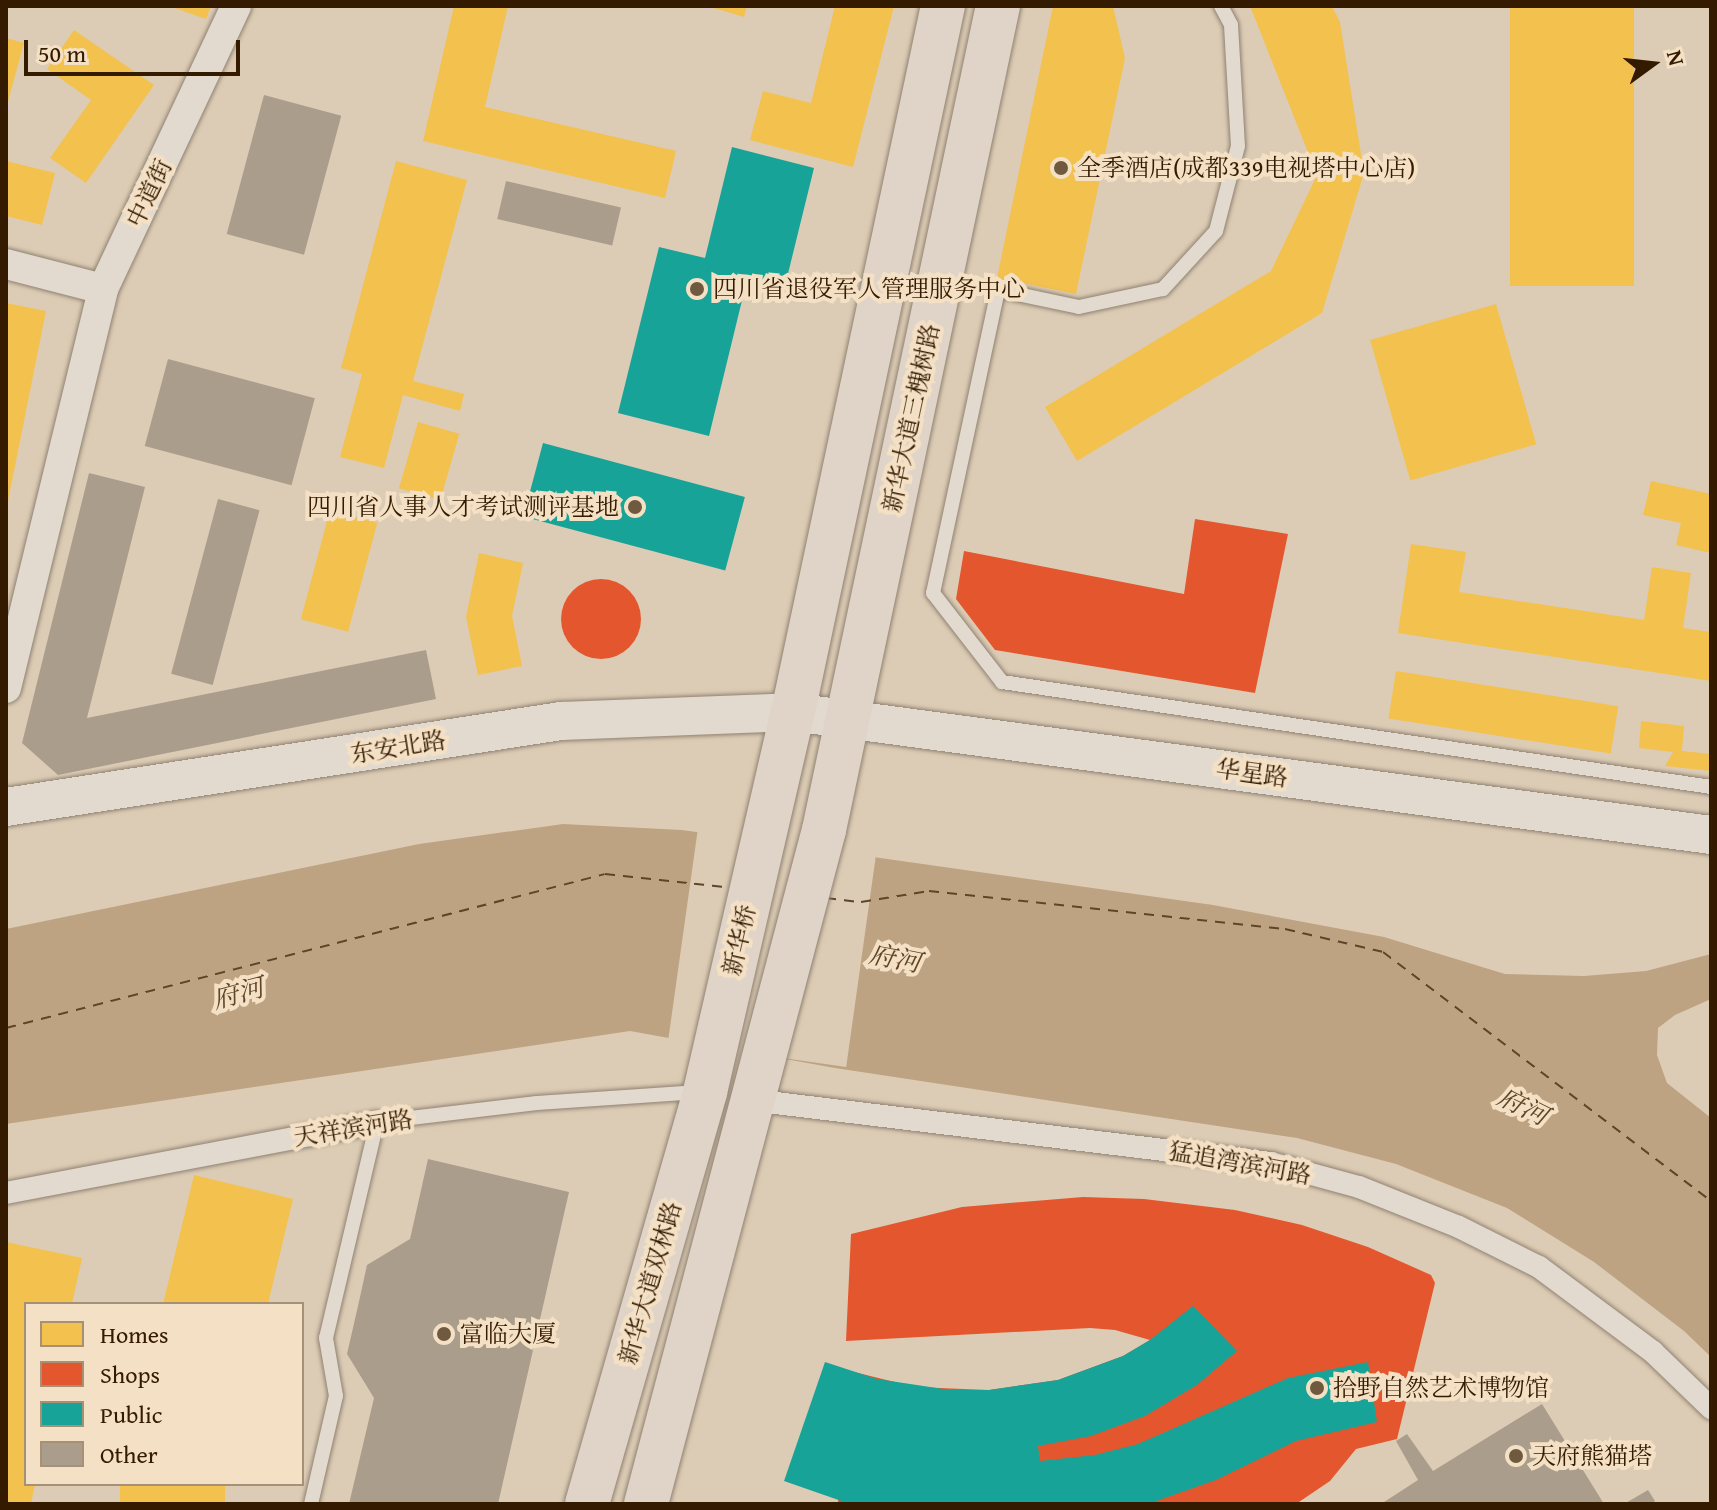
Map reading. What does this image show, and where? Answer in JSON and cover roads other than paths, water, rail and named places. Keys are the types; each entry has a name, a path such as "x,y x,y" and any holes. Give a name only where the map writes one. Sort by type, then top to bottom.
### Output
{"main road":[{"path":"793,712 943,6"},
{"name":"新华大道三槐树路","path":"757,1082 824,830 849,719 998,6"},
{"name":"新华桥","path":"708,1077 793,712"},
{"name":"新华大道双林路","path":"587,1504 708,1077"},
{"name":"新华大道双林路","path":"646,1504 757,1082"}],"street":[{"name":"中道街","path":"6,688 103,289 236,6"},
{"path":"6,264 103,289"},
{"name":"华星路","path":"793,712 1711,835"},
{"name":"东安北路","path":"6,807 561,721 793,712"},
{"name":"猛追湾滨河路","path":"757,1082 998,1127 1271,1163 1359,1187 1459,1227 1539,1267 1653,1352 1711,1408"},
{"name":"天祥滨河路","path":"6,1193 377,1122"}],"lane":[{"path":"1221,6 1231,25 1238,146 1216,231 1163,289 1079,307 998,290 933,593 1002,682 1711,787"},
{"name":"天祥滨河路","path":"377,1122 537,1103 708,1077"},
{"path":"311,1504 336,1396 326,1338 377,1122"}],"water":[{"name":"府河","path":"563,824 682,830 1213,905 1384,937 1505,974 1584,976 1646,971 1711,954 1711,999 1675,1015 1658,1028 1657,1055 1667,1083 1711,1118 1711,1357 1684,1331 1594,1262 1507,1208 1396,1164 1297,1138 835,1068 630,1031 6,1124 6,929 419,844"}],"place":[{"name":"全季酒店(成都339电视塔中心店)","path":"1061,168"},
{"name":"四川省退役军人管理服务中心","path":"697,289"},
{"name":"四川省人事人才考试测评基地","path":"635,507"},
{"name":"富临大厦","path":"444,1334"},
{"name":"拾野自然艺术博物馆","path":"1317,1388"},
{"name":"天府熊猫塔","path":"1516,1456"}]}
